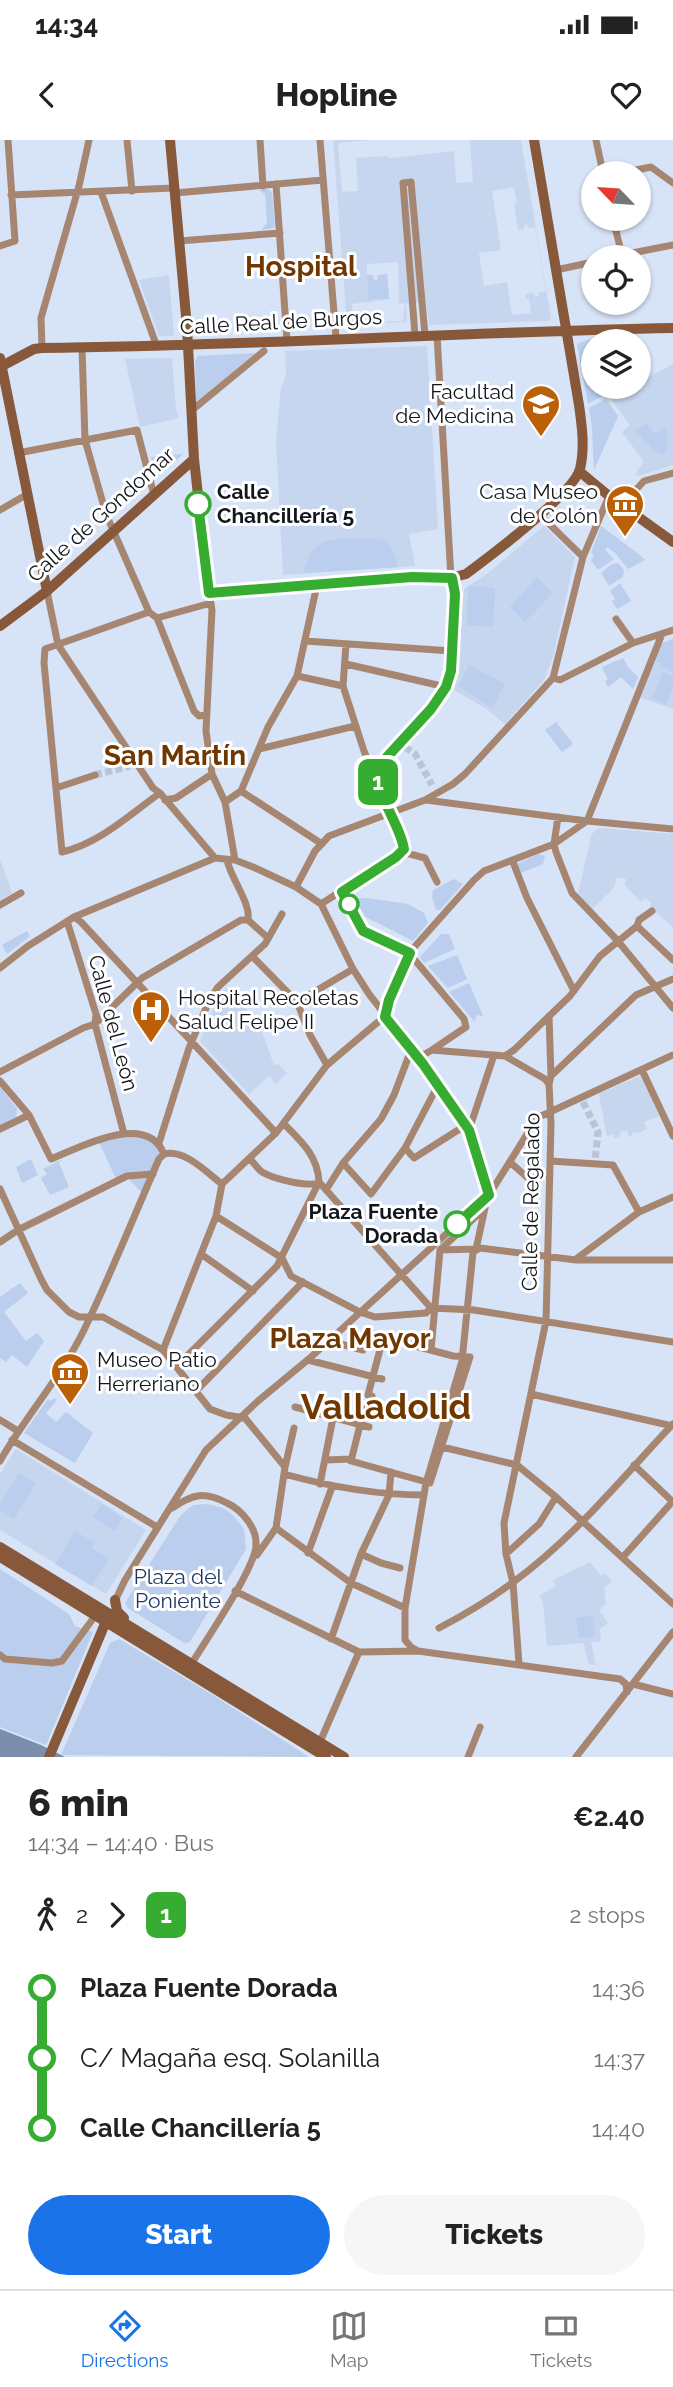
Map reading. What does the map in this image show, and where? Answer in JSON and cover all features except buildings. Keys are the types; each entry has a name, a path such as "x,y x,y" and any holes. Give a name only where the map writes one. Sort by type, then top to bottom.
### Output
{"main road":[{"path":"171,141 194,459 210,598 412,577 452,578 466,574 562,494 579,471 583,438 534,140"},
{"name":"Calle Real de Burgos","path":"1,364 42,348 157,347 336,338 673,328"},
{"path":"1,364 47,590"},
{"name":"Calle de Gondomar","path":"0,626 47,590 194,459"},
{"path":"579,471 673,542"},
{"path":"0,1547 107,1618 117,1629 326,1757"},
{"path":"0,1558 95,1616 135,1627"},
{"path":"115,1600 115,1607 120,1615 135,1627 344,1757"},
{"path":"49,1757 107,1618"},
{"path":"100,1635 117,1629"}],"street":[{"path":"0,246 15,241 8,140"},
{"path":"42,348 41,318 89,140"},
{"path":"127,140 132,191"},
{"path":"260,140 263,186"},
{"path":"320,140 336,338"},
{"path":"596,140 600,161"},
{"path":"651,167 673,183"},
{"path":"11,195 263,186 323,180"},
{"path":"411,182 420,335 403,183 411,182"},
{"path":"276,184 286,341"},
{"path":"101,192 157,347"},
{"path":"179,241 279,233"},
{"path":"651,249 673,245"},
{"path":"556,270 581,264"},
{"path":"377,780 387,757 403,745 446,687 451,671 455,589 452,578 437,335"},
{"path":"82,347 86,440 106,514 149,612 157,618 194,711 199,716 206,715"},
{"name":"Calle Real de Burgos","path":"191,411 264,351"},
{"path":"18,453 137,430 154,495"},
{"path":"622,505 644,481 673,473"},
{"path":"0,510 26,495"},
{"path":"296,887 305,868 329,836 425,800 466,774 553,678 583,557 609,496"},
{"path":"539,514 583,557"},
{"path":"225,802 241,791 268,727 297,676 317,586"},
{"path":"47,590 58,645 134,765 215,859"},
{"path":"0,1072 95,1024 142,978 247,920 250,910 230,872 225,802 212,774 206,731 210,598 157,618"},
{"path":"149,612 45,649 44,663 62,852 102,837 160,793"},
{"path":"616,619 633,643"},
{"path":"553,678 560,680 633,643 673,630"},
{"path":"163,1350 216,1216 222,1184 284,1124 327,1065 385,1017 389,1000 410,953 474,880 484,871 555,844 587,821 662,634"},
{"path":"305,641 452,651"},
{"path":"321,904 401,852 403,845 364,751 343,686 346,644"},
{"path":"346,664 446,687"},
{"path":"297,676 343,686"},
{"path":"259,749 355,726"},
{"path":"364,751 377,759 387,757"},
{"path":"165,800 176,798 212,774"},
{"path":"56,788 95,775"},
{"path":"432,785 437,794"},
{"path":"241,791 322,844"},
{"path":"425,800 673,829"},
{"path":"558,817 556,852 572,893 617,940 673,1008"},
{"path":"573,830 574,819"},
{"path":"401,852 425,858 437,882"},
{"path":"0,968 71,919 215,859 231,860 296,887 321,904 353,969 369,994 467,1128 485,1201 476,1249 473,1252 463,1357"},
{"path":"513,861 527,898 573,991"},
{"path":"342,892 363,931 410,953 464,1019 466,1027 462,1032 418,1058"},
{"path":"0,905 21,893"},
{"path":"505,1056 550,1017 600,956 652,911"},
{"path":"159,1143 191,1042 209,1001 218,988 268,938 282,914"},
{"path":"71,919 81,922 276,1133"},
{"name":"Calle del León","path":"71,919 124,1134"},
{"path":"247,920 268,938"},
{"path":"637,926 673,960"},
{"path":"252,956 297,1002 310,1035 327,1065"},
{"path":"297,1002 353,969"},
{"path":"432,1050 505,1056 550,1080 620,1008 636,995 673,979"},
{"path":"369,994 378,999 389,1000"},
{"name":"Calle de Regalado","path":"519,1664 513,1583 506,1554 504,1523 546,1321 550,1017"},
{"path":"326,1190 342,1163 381,1119 411,1050"},
{"path":"405,1148 414,1158 467,1128 494,1055"},
{"path":"431,1350 440,1250 485,1201 537,1118 583,1100 673,1055"},
{"path":"642,1070 673,1136"},
{"path":"0,1081 29,1115 51,1158 110,1135 124,1134 142,1135 159,1143 164,1154"},
{"path":"342,1163 371,1194 405,1148 438,1085"},
{"path":"0,1129 29,1115"},
{"path":"176,1367 277,1266 319,1182 318,1167 305,1145 284,1124"},
{"path":"0,1461 56,1377 89,1318 164,1154"},
{"path":"164,1154 188,1158 222,1184"},
{"path":"250,1159 262,1172 304,1184 313,1185 319,1182"},
{"path":"510,1161 529,1179 550,1173"},
{"path":"550,1161 612,1165 639,1212"},
{"path":"0,1242 18,1230 127,1176 153,1174"},
{"path":"319,1182 400,1276 433,1309"},
{"path":"0,1189 47,1290 69,1312 79,1317 103,1317 163,1350 210,1409 245,1418 285,1470 332,1487 388,1495 424,1495"},
{"path":"576,1260 639,1212 673,1197"},
{"path":"107,1618 125,1580 206,1450 485,1201"},
{"path":"216,1216 282,1258 291,1276 375,1317 426,1313 433,1309 467,1309 673,1342"},
{"path":"440,1250 476,1249 576,1260 673,1260"},
{"path":"201,1254 253,1291"},
{"path":"196,1391 246,1337 303,1282"},
{"path":"325,1460 351,1459 430,1483 439,1447 470,1357 374,1335 373,1340 382,1342 378,1378 368,1395 372,1396 368,1410 364,1409 351,1459"},
{"path":"329,1341 363,1350"},
{"path":"308,1360 378,1378"},
{"path":"531,1394 672,1425"},
{"path":"295,1408 369,1427"},
{"path":"320,1484 333,1418"},
{"path":"0,1420 18,1431"},
{"path":"439,1628 513,1583 583,1521 672,1425"},
{"path":"197,1679 192,1663 276,1528 294,1428"},
{"path":"12,1440 157,1527"},
{"path":"439,1447 517,1465 623,1556 673,1604"},
{"path":"623,1556 673,1502 634,1465"},
{"path":"331,1639 360,1556 388,1495 391,1472"},
{"path":"418,1651 405,1640 405,1608 407,1569 426,1483"},
{"path":"308,1553 332,1487"},
{"path":"169,1510 191,1496 198,1495 220,1499 232,1505 248,1521 255,1533 255,1558"},
{"path":"506,1554 539,1524 556,1497"},
{"path":"276,1528 351,1583 405,1608"},
{"path":"360,1556 407,1569"},
{"path":"235,1591 359,1652 418,1651 620,1679 626,1684 627,1692"},
{"path":"0,1655 5,1659 52,1663 62,1661 95,1616"},
{"path":"576,1757 673,1632"},
{"path":"320,1742 359,1652"},
{"path":"633,1684 673,1694"},
{"path":"468,1757 480,1727"}],"shaded area":[{"path":"333,140 371,140 338,143 342,192 358,191 356,158 392,158 454,151 456,183 473,182 470,140 521,140 551,318 548,321 429,325 426,303 406,303 407,322 347,324","holes":["514,187 518,230 524,229 527,224 528,228 535,227 546,291 535,297 534,293 525,294 526,299 529,299 531,313 512,315 507,282 484,286 479,253 501,250 492,191","398,262 399,303 405,304 403,321 353,323 352,304 389,299 387,274 378,275 377,281 374,281 373,275 367,274 367,264"]},
{"path":"169,275 174,336 159,336 139,280"},
{"path":"427,346 438,529 409,534 415,566 283,575 276,440 281,388 286,375 285,351"},
{"path":"172,358 179,418 140,427 125,359"},
{"path":"673,364 673,465 638,476 635,474 644,462 622,432 630,425 611,399 651,399 651,376"},
{"path":"544,526 575,557 553,657 544,680 505,724 485,708 454,690 458,671 464,589 488,573"},
{"path":"655,660 673,674 673,709 639,697"},
{"path":"600,828 673,834 673,927 650,907 652,904 646,898 641,902 625,885 626,879 617,877 611,891 592,909 578,894 591,836"},
{"path":"0,859 12,893 0,900"},
{"path":"226,988 236,999 234,1006 247,1005 246,1019 251,1030 260,1027 274,1065 278,1064 287,1073 276,1084 269,1076 249,1094 200,1041 216,1001"},
{"path":"642,1075 659,1116 644,1122 647,1129 633,1132 631,1137 627,1130 620,1132 619,1138 614,1138 613,1134 607,1136 599,1094"},
{"path":"16,1449 146,1530 106,1594 0,1530 0,1474"},
{"path":"590,1562 601,1576 605,1573 612,1581 604,1588 606,1603 599,1611 608,1623 600,1629 601,1641 591,1642 596,1665 588,1664 584,1643 547,1646 543,1602 538,1596 556,1586 553,1580"},
{"path":"0,1729 41,1745 65,1757 0,1757"}],"green space":[{"path":"267,189 272,192 275,225 274,228 261,230 267,223 265,194 258,190"},
{"path":"387,274 389,299 372,299 369,302 367,275 373,275 377,281 378,275"},
{"path":"581,342 581,366 577,344"},
{"path":"256,353 196,402 195,361 198,356"},
{"path":"606,399 618,416 594,470 592,427 589,408"},
{"path":"646,424 656,434 664,428 667,430 668,447 663,455 656,452 634,430"},
{"path":"183,454 156,479 151,457"},
{"path":"601,526 645,560 628,569 607,547 605,550 614,559 598,570 591,560 594,555 591,553"},
{"path":"376,538 390,545 398,567 304,573 312,551 326,541"},
{"path":"618,563 624,570 623,577 609,586 601,573 612,564"},
{"path":"537,577 553,593 525,622 510,607"},
{"path":"620,583 631,601 617,609 610,591"},
{"path":"468,586 495,588 493,627 467,625"},
{"path":"673,639 673,674 655,660 662,643"},
{"path":"623,658 638,677 633,689 621,677 608,687 602,667"},
{"path":"469,665 505,684 492,708 458,686"},
{"path":"663,672 673,676 673,689 666,704 652,698"},
{"path":"556,722 573,744 562,752 545,730"},
{"path":"538,854 545,856 543,864 521,873 517,864"},
{"path":"454,879 463,884 440,910 436,910 433,890"},
{"path":"367,898 408,904 424,913 428,923 413,941 360,914 354,899"},
{"path":"27,931 30,936 7,954 2,945"},
{"path":"441,934 449,934 455,949 424,963 420,957"},
{"path":"457,955 467,979 448,988 428,966"},
{"path":"469,983 483,1016 476,1015 475,1022 449,992"},
{"path":"0,1087 17,1109 16,1117 0,1125"},
{"path":"117,1136 141,1137 151,1141 161,1151 142,1193 125,1175 116,1179 99,1142"},
{"path":"31,1159 38,1175 22,1183 16,1167"},
{"path":"63,1159 59,1163 69,1187 50,1195 41,1178 47,1174 43,1169"},
{"path":"20,1283 28,1293 4,1312 26,1341 37,1333 44,1341 27,1367 12,1355 6,1362 0,1358 0,1297"},
{"path":"55,1398 57,1400 46,1413 56,1422 66,1412 93,1433 75,1463 24,1433 48,1399 50,1401"},
{"path":"19,1473 36,1483 14,1519 0,1510 0,1503"},
{"path":"102,1504 123,1518 115,1531 93,1517"},
{"name":"Plaza del Poniente","path":"207,1504 223,1508 234,1516 244,1529 246,1549 190,1642 184,1643 128,1608 125,1603 180,1516 193,1505"},
{"path":"75,1531 95,1543 92,1548 109,1559 92,1586 55,1564"},
{"path":"0,1569 69,1614 75,1626 93,1632 46,1745 0,1727"},
{"path":"592,1616 595,1636 579,1638 576,1618"},
{"path":"119,1639 309,1757 61,1755 110,1643"}],"tunnel":[{"path":"405,747 415,754 432,785"},
{"path":"95,775 130,766"},
{"path":"583,1102 598,1132 595,1161"}],"bus line":[{"name":"1","path":"198,504 209,593 412,577 452,578 455,594 451,671 446,687 431,709 387,757 377,780 404,849 342,892 363,931 410,953 389,1000 385,1017 423,1064 469,1130 489,1195 457,1224"}],"place":[{"name":"Facultad de Medicina","path":"541,438"},
{"name":"Calle Chancillería 5","path":"198,504"},
{"name":"Casa Museo de Colón","path":"625,538"},
{"name":"Hospital Recoletas Salud Felipe II","path":"151,1044"},
{"name":"Plaza Fuente Dorada","path":"457,1224"},
{"name":"Museo Patio Herreriano","path":"70,1406"}],"district":[{"name":"Hospital","path":"301,266"},
{"name":"San Martín","path":"175,755"},
{"name":"Plaza Mayor","path":"350,1338"},
{"name":"Valladolid","path":"386,1407"}]}
